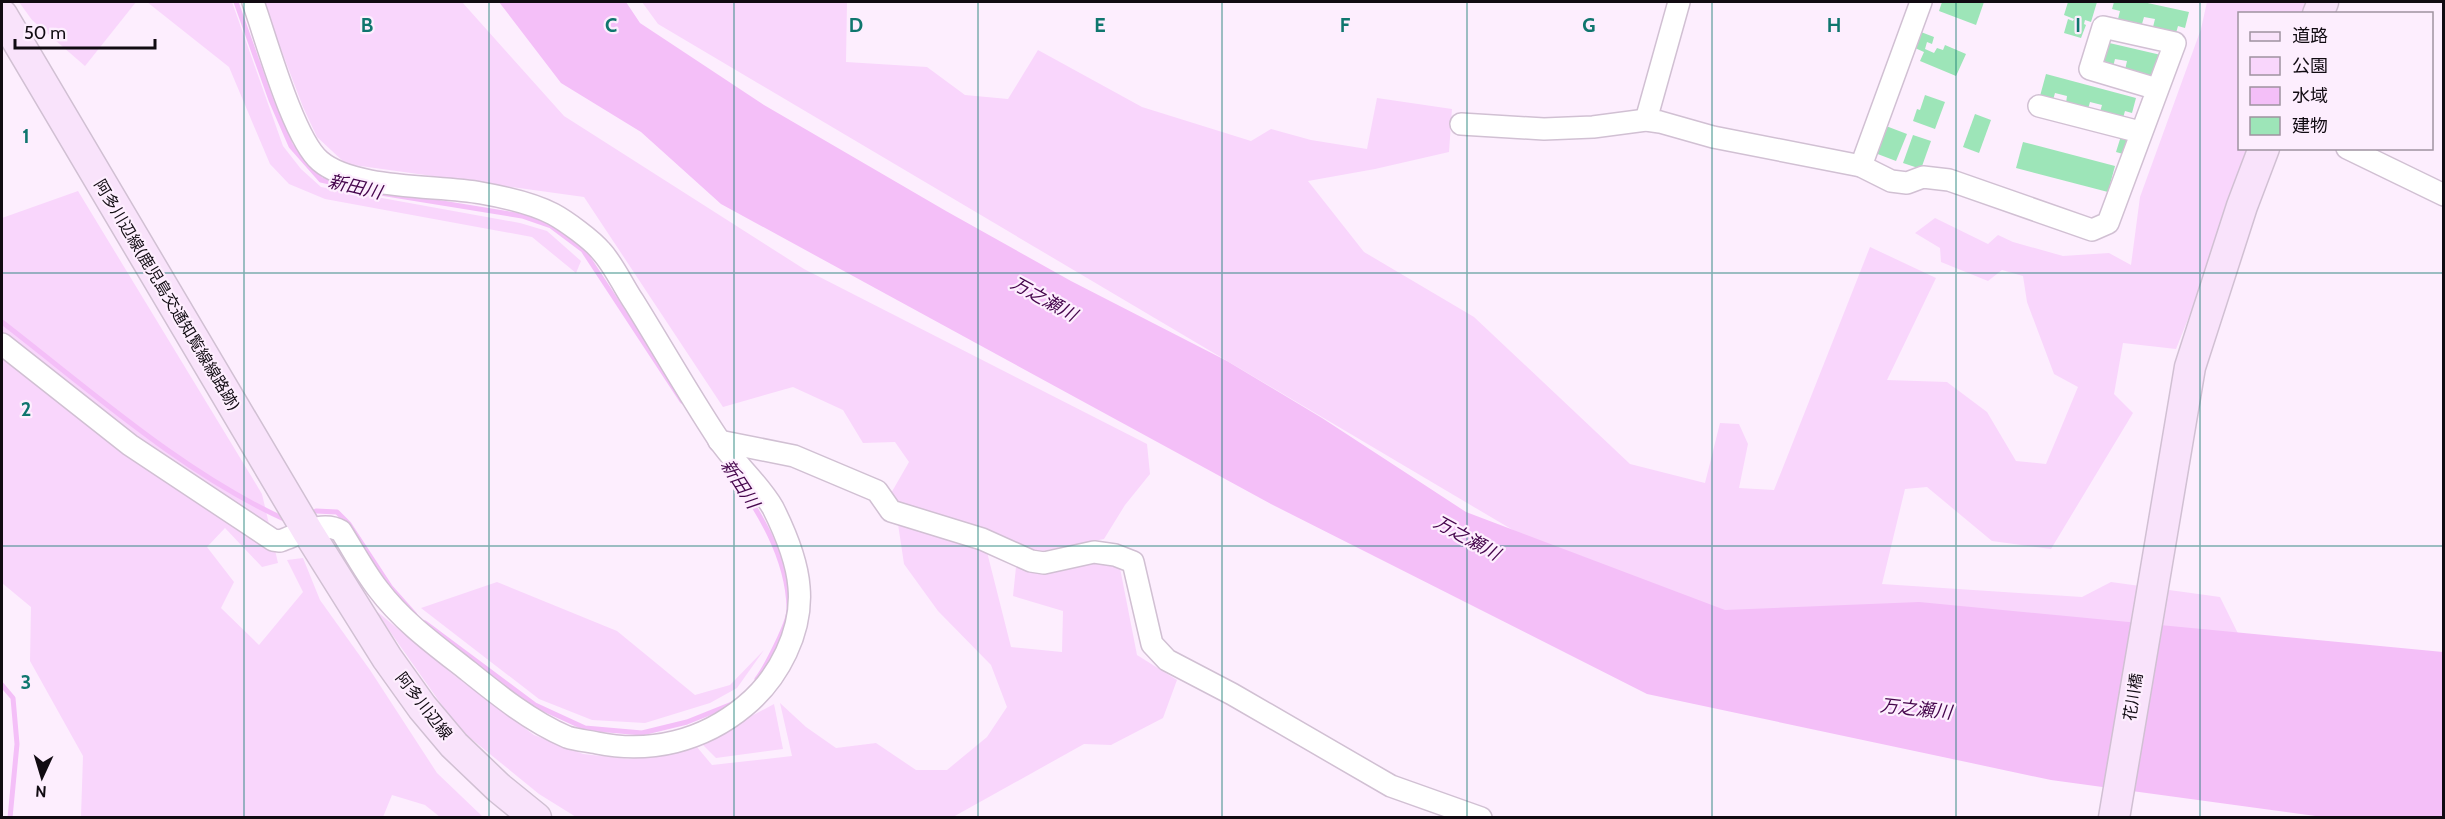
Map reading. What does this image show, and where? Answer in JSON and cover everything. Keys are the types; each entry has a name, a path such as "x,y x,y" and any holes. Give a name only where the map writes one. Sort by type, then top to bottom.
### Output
{"main road":[{"name":"阿多川辺線(鹿児島交通知覧線線路跡)","path":"2,15 334,574"},
{"name":"花川橋","path":"2114,818 2190,367 2239,216 2263,150"},
{"name":"阿多川辺線","path":"334,574 387,658 422,707 454,746 499,788 536,818"}],"street":[{"path":"2,344 130,445 266,536 280,541 324,525 341,531 379,590 425,637 502,698 533,719 570,738 611,746 640,748 674,743 706,731 728,719 748,704 770,679 797,629 800,605 799,583 788,540 771,505 719,441 601,250 554,215 517,201 481,193 383,183 339,172 319,160 302,139 253,2"},
{"path":"1646,120 1679,2"},
{"path":"1861,166 1921,2"},
{"path":"1461,124 1544,129 1593,128 1646,120 1861,166 1899,182 1907,183 1923,177 1949,180 2092,230 2108,222 2157,88"},
{"path":"2039,106 2140,132"},
{"path":"2351,150 2444,195"},
{"path":"719,441 794,456 877,491 891,511 982,539 1031,561 1044,563 1094,552 1115,555 1133,562 1152,644 1167,660 1232,694 1391,786 1481,818"}],"green space":[{"path":"19,2 136,2 85,66 32,20"},
{"path":"147,2 232,2 283,146 301,169 321,187 520,223 547,231 581,261 576,273 532,237 325,199 289,184 270,164 229,67"},
{"path":"263,2 462,2 564,116 804,269 1147,444 1150,474 1125,505 1104,539 1032,553 901,503 890,495 909,462 895,442 863,443 843,410 793,387 723,407 584,197 346,164 317,137 303,107"},
{"path":"642,2 847,2 846,62 927,67 965,95 1008,99 1038,50 1142,107 1251,141 1271,129 1311,140 1367,149 1377,98 1452,109 1449,152 1308,181 1364,252 1474,317 1630,464 1705,483 1720,423 1739,424 1748,444 1739,488 1774,490 1870,247 1936,278 1887,380 1947,382 1987,412 2016,461 2046,464 2078,387 2054,374 2027,302 2023,276 2002,270 1988,281 1941,262 1940,248 1915,233 1935,218 1988,244 1998,235 2013,242 2063,256 2109,253 2131,265 2140,197 2201,29 2207,2 2315,2 2310,12 2238,12 2238,150 2256,150 2176,349 2123,343 2114,394 2133,413 2051,549 1992,541 1927,487 1905,489 1882,584 2082,597 2111,582 2220,597 2255,668 1702,642 658,24"},
{"path":"78,191 262,494 278,563 262,567 225,528 207,547 234,582 221,608 259,645 303,592 287,560 303,558 320,600 370,670 437,773 483,817 440,817 425,805 392,795 383,817 81,817 83,756 30,661 31,607 2,583 2,218"},
{"path":"898,524 987,552 1011,647 1062,652 1063,611 1013,596 1016,567 1037,573 1099,561 1120,568 1137,655 1177,680 1163,718 1111,745 1084,744 953,817 576,817 539,794 458,728 374,609 455,676 534,735 583,754 628,759 697,747 712,765 792,756 780,703 806,727 836,748 876,743 916,770 947,770 987,737 1007,707 991,665 938,611 904,564"},
{"path":"497,582 617,631 695,695 730,685 764,650 737,688 710,703 645,723 592,720 539,699 421,608"},
{"path":"774,704 783,749 716,758 701,743"}],"water":[{"name":"万之瀬川","path":"499,2 626,2 640,23 764,105 1071,281 1227,361 1322,418 1466,512 1725,610 1919,602 2443,652 2443,817 2323,817 2051,780 1647,694 1271,504 721,204 641,132 561,83"}],"building":[{"path":"1942,2 1984,2 1976,25 1939,11"},
{"path":"2068,2 2097,2 2091,22 2085,20 2086,25 2081,38 2064,33 2068,19 2073,21 2074,19 2064,15"},
{"path":"2114,2 2143,2 2189,12 2185,28 2178,26 2176,33 2153,27 2155,19 2144,17 2142,24 2118,19 2120,11 2112,9"},
{"path":"1921,32 1934,37 1932,44 1927,42 1925,49 1934,53 1937,48 1943,50 1945,45 1966,54 1956,76 1920,61 1924,52 1915,48"},
{"path":"2105,42 2161,55 2155,81 2145,79 2146,74 2125,70 2127,61 2115,59 2113,67 2100,64"},
{"path":"2046,74 2136,98 2132,113 2125,111 2123,118 2100,112 2102,105 2090,102 2088,109 2066,103 2067,96 2055,93 2053,100 2040,96"},
{"path":"1925,95 1945,102 1935,129 1913,121"},
{"path":"1975,114 1991,120 1979,153 1963,147"},
{"path":"1886,126 1907,134 1896,161 1875,153"},
{"path":"1913,135 1931,141 1921,169 1903,163"},
{"path":"2121,136 2129,139 2123,154 2116,152"},
{"path":"2023,142 2115,166 2108,192 2016,168"}],"waterway":[{"name":"新田川","path":"236,2 271,100 291,146 321,180 368,191 522,216 551,226 583,250 682,401"},
{"name":"新田川","path":"2,322 138,429 210,478 284,519"},
{"name":"新田川","path":"730,470 770,535 787,589 789,608 786,623 757,679"},
{"name":"新田川","path":"316,511 337,512 349,524 391,588 415,615"},
{"name":"新田川","path":"425,623 535,705 585,728 642,733 687,722 732,704"},
{"path":"2,685 13,698 17,744 10,818"}]}
